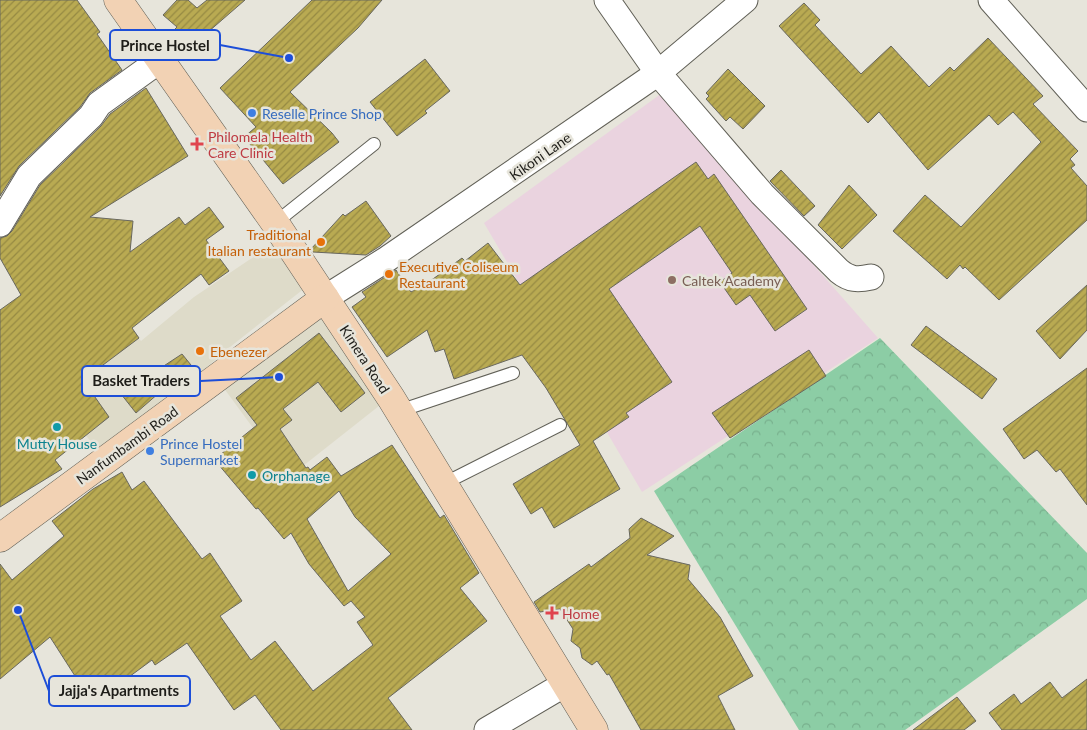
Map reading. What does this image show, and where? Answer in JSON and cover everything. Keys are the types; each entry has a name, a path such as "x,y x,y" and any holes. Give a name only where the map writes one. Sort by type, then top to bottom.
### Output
{"street":[{"name":"Kimera Road","path":"118,0 276,223 399,411 594,730"},
{"path":"607,0 658,73 762,194 848,278 858,280 871,278"},
{"name":"Kikoni Lane","path":"325,298 412,243 658,73 745,0"},
{"path":"991,0 1087,109"},
{"path":"0,224 28,176 91,116 99,104 160,60"},
{"name":"Nanfumbambi Road","path":"0,538 325,298"},
{"path":"487,730 565,684"}],"lane":[{"path":"276,223 374,144"},
{"path":"399,411 514,373"},
{"path":"443,484 560,425"}],"shaded area":[{"name":"Caltek Academy","path":"662,93 878,338 642,492 484,223"},
{"path":"277,241 310,284 230,347 178,392 97,450 45,381 6,306 75,254 141,341 194,297"},
{"path":"323,309 384,402 289,477 223,387"}],"green space":[{"path":"880,338 1087,553 1087,599 905,730 799,730 654,491"}],"building":[{"path":"0,0 77,0 100,32 97,34 122,70 90,93 80,107 19,166 0,196"},
{"path":"177,0 188,0 197,8 207,0 245,0 200,39 198,37 184,49 170,34 177,27 163,15"},
{"path":"312,0 382,0 358,28 290,92 339,142 283,184 244,137 256,127 220,88"},
{"path":"804,3 820,20 815,25 861,74 891,46 929,87 950,67 954,71 988,38 1043,96 1033,104 1078,151 1070,159 1075,165 1071,168 1087,186 1087,220 999,300 965,267 963,269 960,265 947,279 893,231 925,195 961,227 1041,142 1013,112 998,125 989,115 928,170 879,112 868,123 779,26"},
{"path":"425,59 450,91 425,111 427,113 397,136 370,102"},
{"path":"728,69 765,106 743,129 730,117 726,121 706,99 709,96 706,93"},
{"path":"146,88 188,156 90,217 133,221 130,252 179,217 185,225 209,207 224,227 206,240 229,271 209,285 201,274 132,328 139,338 83,380 109,417 55,460 62,469 0,507 0,310 21,295 0,258 0,238 7,236 12,231 40,185 101,126 110,114"},
{"path":"696,162 708,179 714,174 807,309 775,331 750,295 736,305 720,282 732,273 700,226 609,289 672,382 626,413 629,417 593,441 620,489 554,528 542,507 531,514 513,484 580,445 546,388 522,355 454,379 444,349 435,352 427,330 387,357 352,307 366,297 362,292 396,270 411,292 426,284 462,258 465,261 488,243 520,285"},
{"path":"781,170 815,206 804,216 770,181"},
{"path":"849,185 877,215 842,249 818,225"},
{"path":"366,201 391,236 366,255 313,252 311,249 343,214 345,216"},
{"path":"1087,285 1087,330 1060,359 1036,331"},
{"path":"926,326 997,379 982,399 911,345"},
{"path":"319,333 365,393 341,412 318,382 283,409 292,420 280,429 306,468 308,467 310,470 327,457 341,476 392,445 440,518 444,515 479,573 460,588 487,621 388,698 412,730 281,730 255,695 234,710 187,643 155,665 152,660 103,696 94,683 84,690 50,637 0,679 0,564 12,580 64,536 52,521 93,489 122,472 132,490 144,481 202,559 210,553 242,601 220,616 251,660 275,641 313,691 373,645 357,622 365,617 351,601 344,606 309,564 291,533 284,539 218,464 225,459 221,454 257,425 236,398","holes":["339,491 355,517 391,554 348,591 307,519"]},
{"path":"809,350 826,376 730,438 712,413"},
{"path":"182,354 191,365 136,413 121,394"},
{"path":"1087,368 1087,505 1060,469 1056,472 1037,450 1024,459 1003,429"},
{"path":"641,518 674,536 647,555 690,565 688,579 720,617 753,676 718,696 735,730 641,730 609,674 607,675 597,661 592,665 582,658 580,648 571,641 573,629 560,609 540,612 534,602 589,564 591,567 630,538 629,529"},
{"path":"1087,679 1087,730 1002,730 989,713 1014,694 1021,704 1050,682 1062,698"},
{"path":"957,697 976,721 964,730 913,730"}],"place":[{"name":"Prince Hostel","path":"289,58"},
{"name":"Reselle Prince Shop","path":"252,113"},
{"name":"Philomela Health Care Clinic","path":"197,144"},
{"name":"Traditional Italian restaurant","path":"321,242"},
{"name":"Executive Coliseum Restaurant","path":"389,274"},
{"name":"Caltek Academy","path":"672,280"},
{"name":"Ebenezer","path":"200,351"},
{"name":"Basket Traders","path":"279,377"},
{"name":"Mutty House","path":"57,427"},
{"name":"Prince Hostel Supermarket","path":"150,451"},
{"name":"Orphanage","path":"252,475"},
{"name":"Jajja's Apartments","path":"18,610"},
{"name":"Home","path":"552,613"}]}
